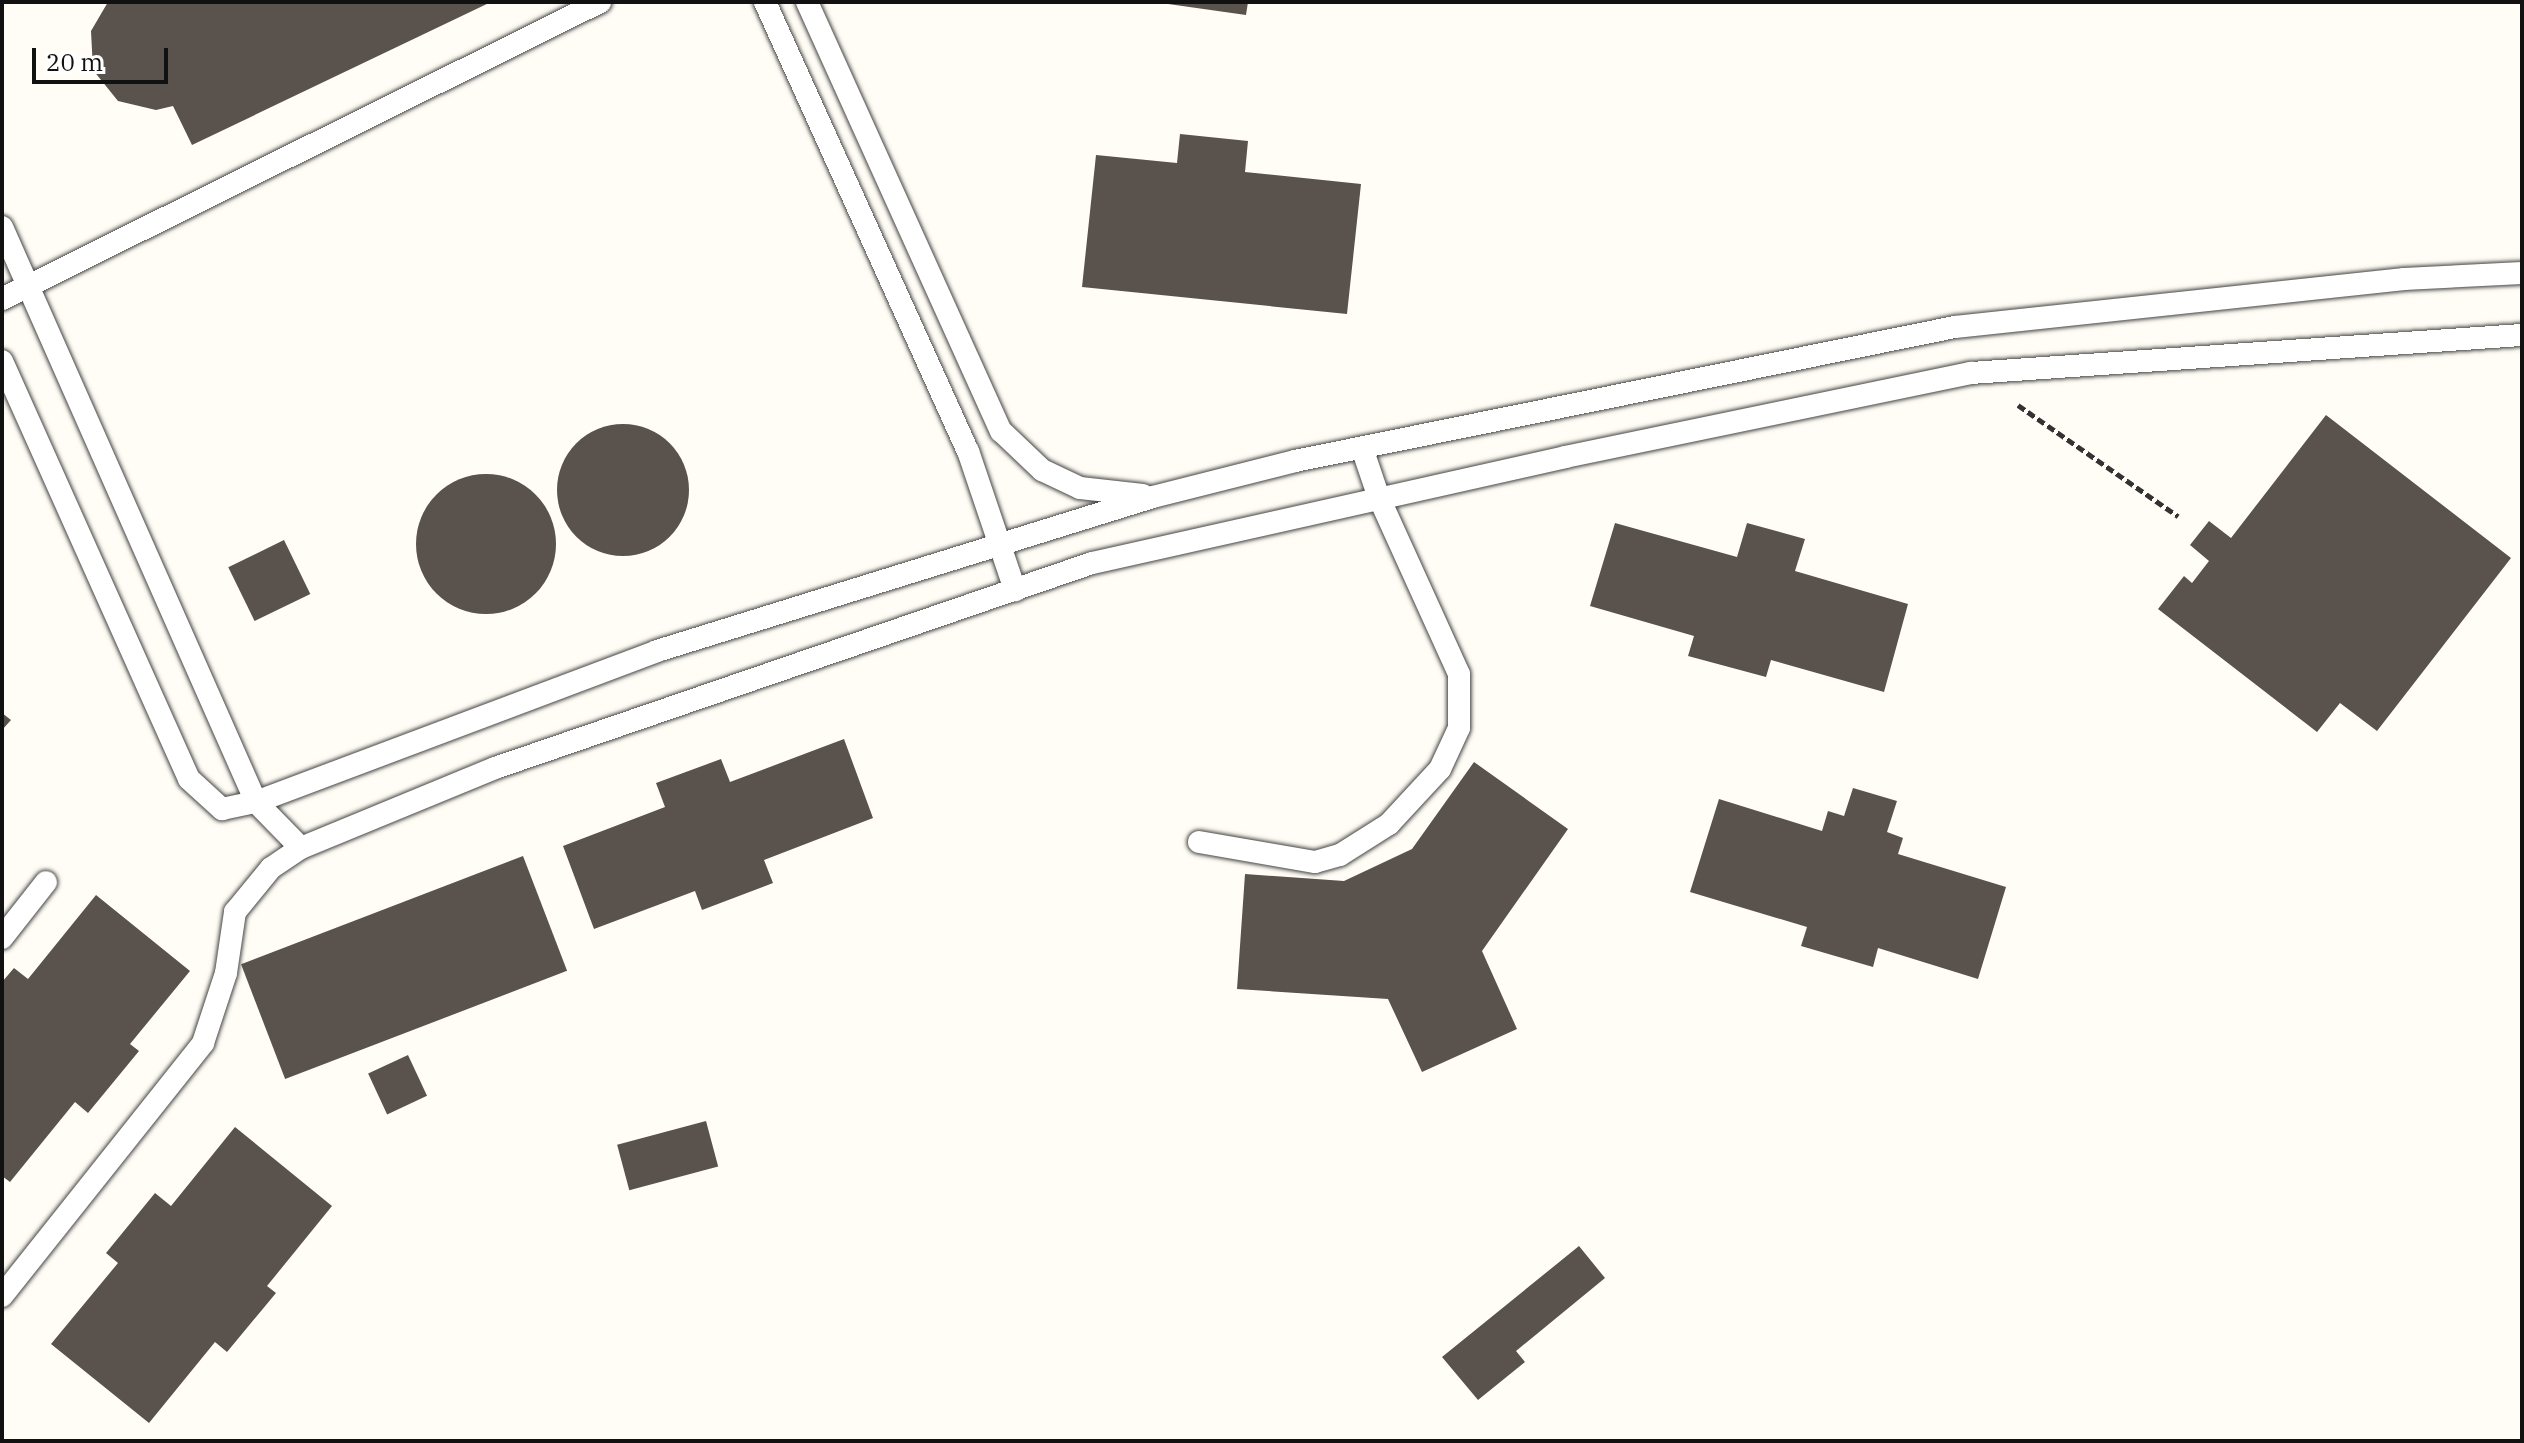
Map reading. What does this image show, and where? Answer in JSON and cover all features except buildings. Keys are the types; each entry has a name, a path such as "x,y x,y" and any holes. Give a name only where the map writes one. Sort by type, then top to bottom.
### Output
{"lane":[{"path":"2,299 600,2"},
{"path":"765,2 968,451 1015,590"},
{"path":"807,2 1001,431 1042,470 1080,488 1153,497"},
{"path":"2,227 31,285 256,802 301,848"},
{"path":"2,361 189,779 222,809 256,802 657,651 1153,497 1362,448 1955,327 2404,279 2522,273"},
{"path":"3,1289 203,1043 226,973 235,912 271,868 301,848 495,768 1092,563 1379,498 1971,373 2522,335"},
{"path":"1199,842 1315,862 1340,855 1389,824 1440,769 1459,728 1459,674 1379,498 1362,448"},
{"path":"2,938 46,882"}],"path":[{"path":"1971,373 2178,516"}]}
